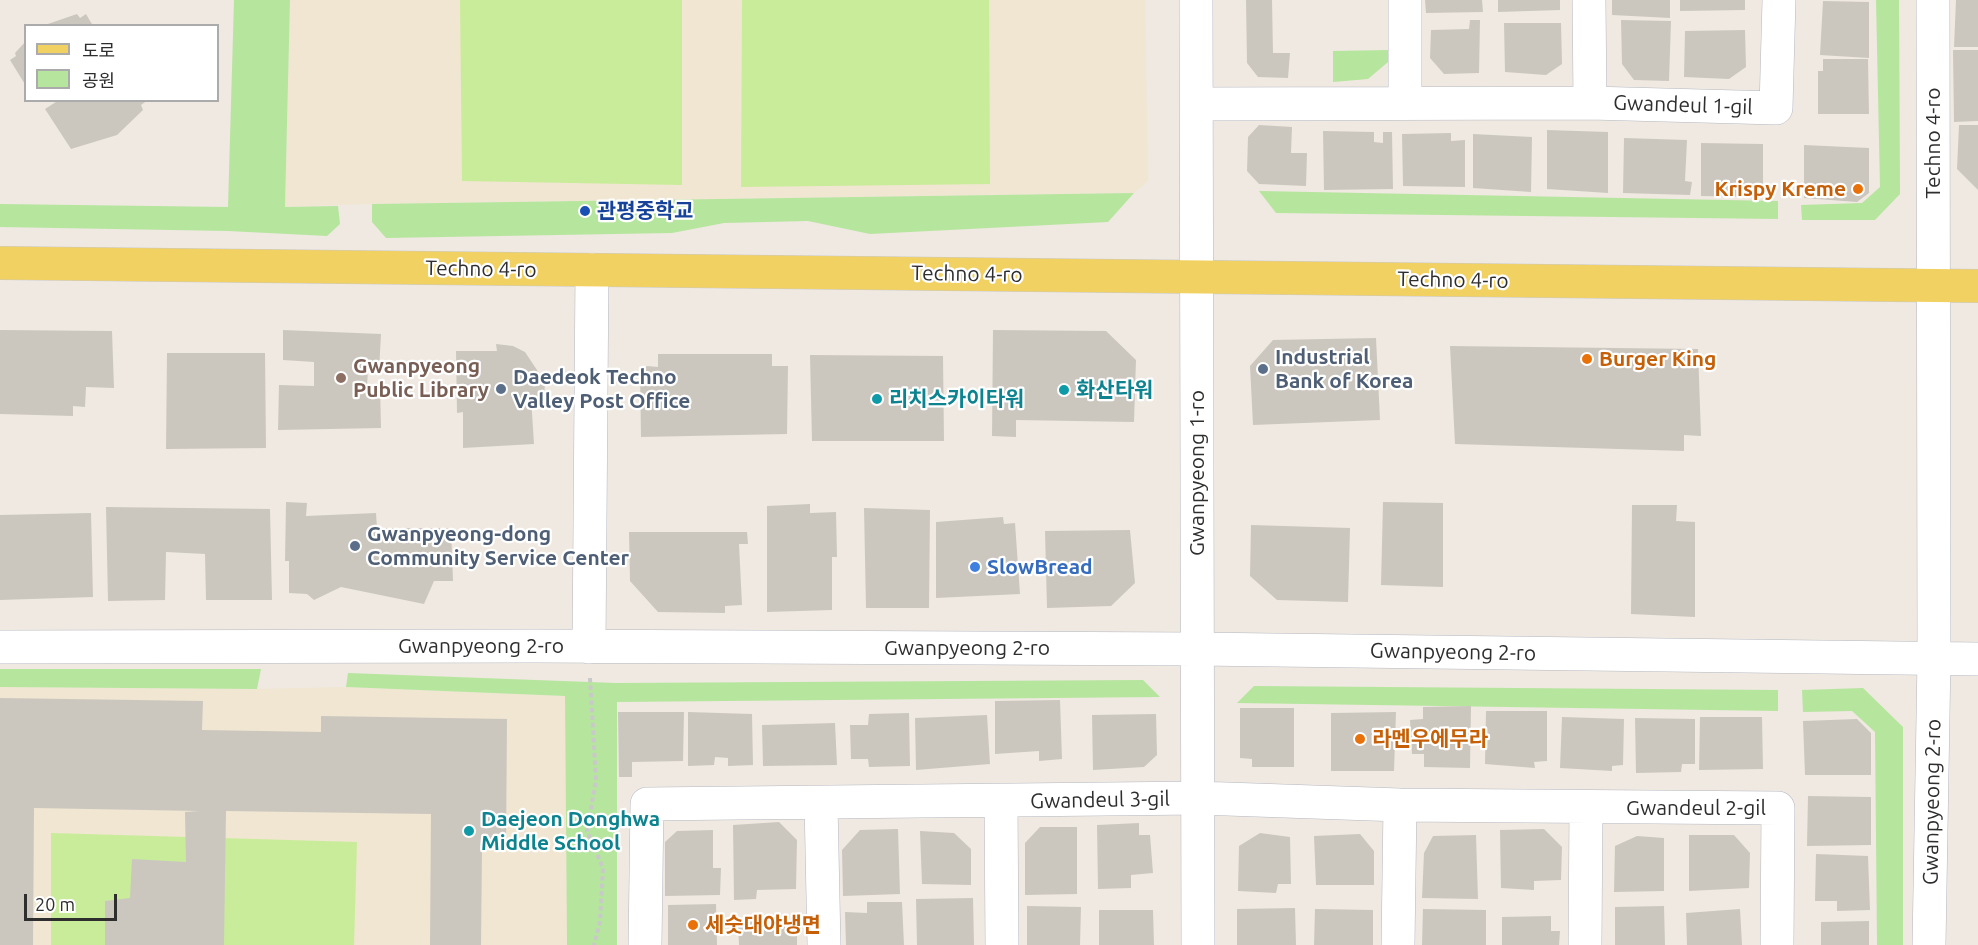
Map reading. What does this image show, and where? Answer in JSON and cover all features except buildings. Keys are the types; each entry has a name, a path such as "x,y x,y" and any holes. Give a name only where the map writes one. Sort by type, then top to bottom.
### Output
{"main road":[{"name":"Techno 4-ro","path":"0,263 1978,286"}],"street":[{"name":"Gwanpyeong 1-ro","path":"1197,0 1198,945"},
{"path":"1405,0 1405,103"},
{"name":"Gwandeul 1-gil","path":"1589,0 1590,103"},
{"name":"Gwandeul 1-gil","path":"1197,104 1590,103 1776,108 1779,0"},
{"name":"Techno 4-ro","path":"1933,0 1933,286"},
{"path":"588,646 592,270"},
{"path":"1933,286 1934,659"},
{"name":"Gwanpyeong 2-ro","path":"0,647 588,646 1197,649 1978,659"},
{"name":"Gwanpyeong 2-ro","path":"1929,945 1934,659"},
{"name":"Gwandeul 3-gil","path":"645,945 647,804 1198,798"},
{"name":"Gwandeul 2-gil","path":"1198,798 1400,805 1778,808 1777,945"},
{"name":"Gwandeul 3-gil","path":"1001,801 1002,945"},
{"path":"821,802 824,945"},
{"path":"1398,945 1400,805"},
{"path":"1585,945 1586,807"}],"path":[{"path":"588,646 596,780 587,831 603,868 600,922 594,945"}],"shaded area":[{"path":"290,0 1145,0 1148,181 1134,193 285,207"},
{"path":"0,687 257,689 346,687 565,696 567,945 0,945"}],"green space":[{"path":"234,0 290,0 285,207 338,206 340,224 327,236 228,231 0,227 0,204 228,207"},
{"path":"460,0 682,0 682,185 462,181"},
{"path":"742,0 989,0 990,184 741,187"},
{"path":"1876,0 1899,0 1900,194 1875,220 1802,220 1801,205 1862,203 1880,187"},
{"path":"1389,50 1388,62 1368,79 1333,82 1333,51"},
{"path":"1259,191 1778,201 1778,219 1276,213"},
{"path":"1134,193 1108,222 870,234 808,221 724,223 672,233 386,238 372,222 372,204"},
{"path":"0,669 261,669 257,689 0,687"},
{"path":"348,673 616,683 1143,680 1160,697 617,702 617,945 567,945 565,696 346,687"},
{"path":"1254,686 1778,690 1778,711 1237,703"},
{"path":"1863,688 1903,727 1903,945 1877,945 1875,732 1852,711 1803,712 1802,690"},
{"path":"51,833 357,842 354,945 51,945"}],"place":[{"name":"Krispy Kreme","path":"1858,189"},
{"name":"관평중학교","path":"585,211"},
{"name":"Burger King","path":"1587,359"},
{"name":"Industrial Bank of Korea","path":"1263,369"},
{"name":"Gwanpyeong Public Library","path":"341,378"},
{"name":"Daedeok Techno Valley Post Office","path":"501,389"},
{"name":"화산타워","path":"1064,390"},
{"name":"리치스카이타워","path":"877,399"},
{"name":"Gwanpyeong-dong Community Service Center","path":"355,546"},
{"name":"SlowBread","path":"975,567"},
{"name":"라멘우에무라","path":"1360,739"},
{"name":"Daejeon Donghwa Middle School","path":"469,831"},
{"name":"세숫대야냉면","path":"693,925"}]}
